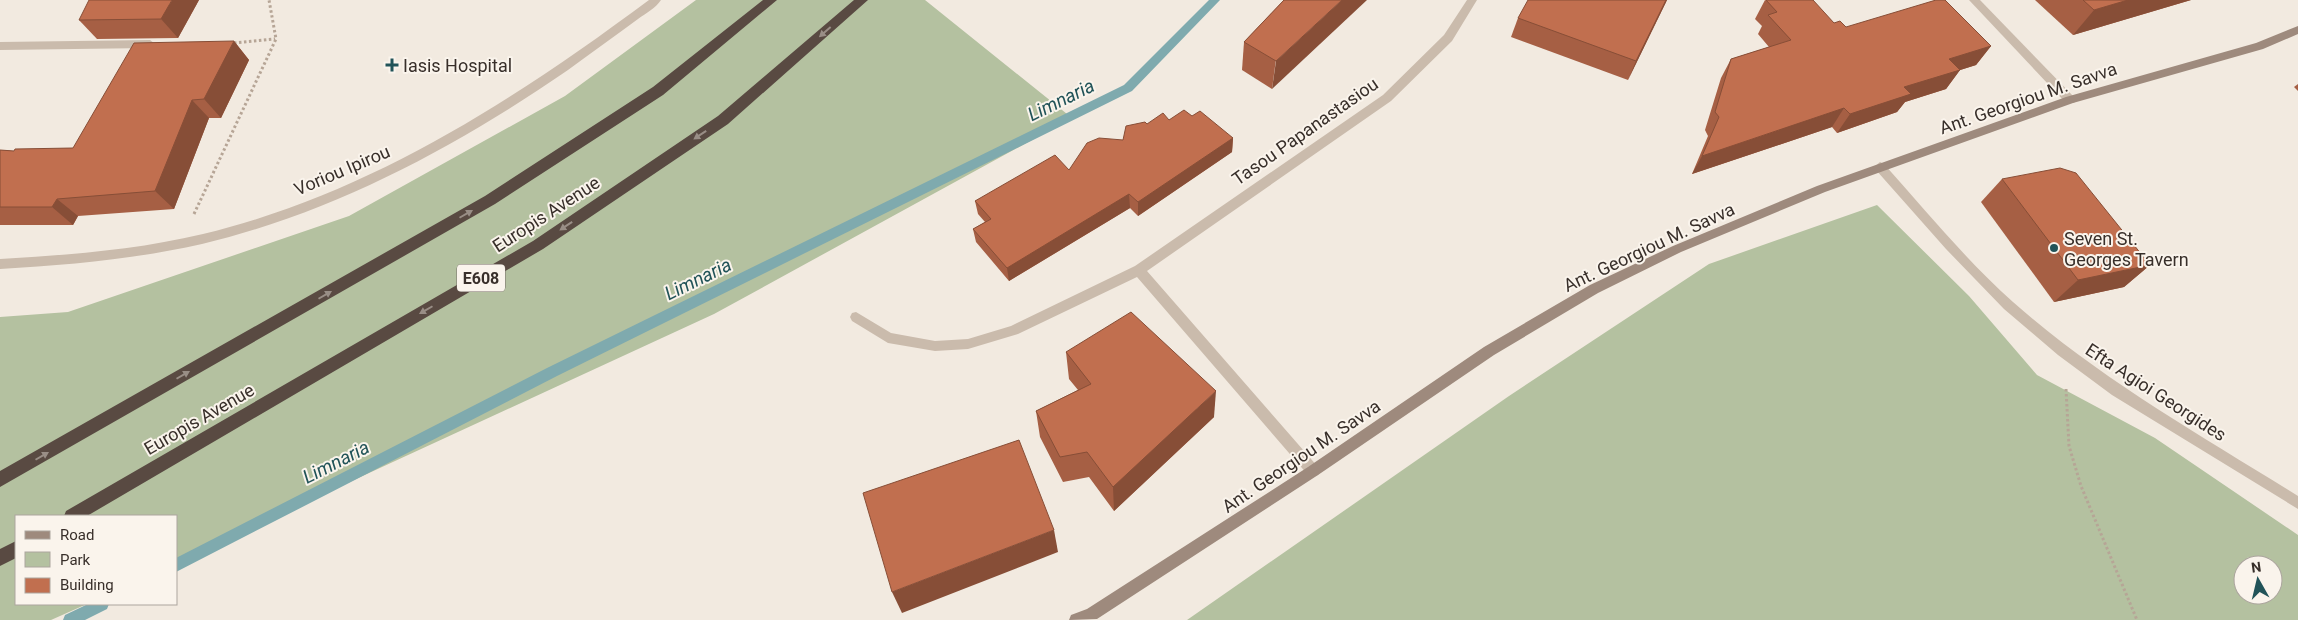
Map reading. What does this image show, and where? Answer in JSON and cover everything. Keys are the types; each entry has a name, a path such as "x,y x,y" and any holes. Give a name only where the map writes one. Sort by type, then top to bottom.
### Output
{"highway":[{"path":"0,480 490,200 658,91 771,0"},
{"name":"Europis Avenue","path":"74,515 538,245 723,120 862,0"},
{"path":"0,558 15,549"}],"main road":[{"name":"Ant. Georgiou M. Savva","path":"1076,620 1092,614 1313,471 1489,351 1594,289 1677,249 1821,189 1880,167 2070,100 2259,46 2298,30"}],"street":[{"name":"Voriou Ipirou","path":"0,264 64,261 180,244 266,221 382,175 438,146 495,112 606,38 656,0"},
{"name":"Tasou Papanastasiou","path":"856,317 888,338 935,346 968,344 1014,330 1139,270 1387,98 1448,38 1472,0"},
{"path":"1974,0 2070,100"},
{"path":"0,46 166,44"},
{"name":"Efta Agioi Georgides","path":"1880,167 1950,246 2008,305 2063,351 2117,391 2298,503"},
{"path":"1139,270 1313,471"}],"path":[{"path":"180,244 276,39 270,0"},
{"path":"234,44 276,39"},
{"path":"2063,351 2069,446 2081,486 2137,620"}],"green space":[{"path":"696,0 925,0 1072,118 714,314 178,561 178,515 15,515 15,605 85,605 51,620 0,620 0,317 68,312 349,216 565,96"},
{"path":"1877,205 1969,296 2037,375 2155,438 2298,535 2298,620 1187,620 1509,396 1709,264"}],"building":[{"path":"89,0 172,0 161,19 79,20"},
{"path":"1284,0 1342,0 1276,61 1244,42"},
{"path":"1528,0 1666,0 1636,61 1518,18"},
{"path":"1766,0 1813,0 1834,23 1840,21 1846,27 1936,0 1945,0 1991,46 1949,59 1960,70 1904,87 1911,94 1850,114 1844,108 1702,156 1719,117 1715,112 1731,59 1791,40 1768,15 1777,12"},
{"path":"2083,0 2128,0 2094,10"},
{"path":"234,41 204,99 192,100 155,191 57,199 52,207 0,207 0,150 73,148 134,43"},
{"path":"1184,110 1192,116 1200,111 1233,138 1138,202 1129,194 1007,268 973,229 991,219 975,201 1055,155 1069,170 1087,143 1099,138 1123,140 1126,126 1145,122 1147,124 1163,113 1169,120"},
{"path":"2060,168 2076,173 2150,265 2078,280 2002,179"},
{"path":"1131,312 1216,391 1113,487 1087,452 1060,457 1036,411 1091,384 1066,352"},
{"path":"1019,440 1054,530 892,592 863,493"}],"waterway":[{"name":"Limnaria","path":"178,564 552,372 1128,88 1215,0"},
{"name":"Limnaria","path":"70,620 100,605"}],"place":[{"name":"Iasis Hospital","path":"392,65"},
{"name":"Seven St. Georges Tavern","path":"2054,248"}]}
